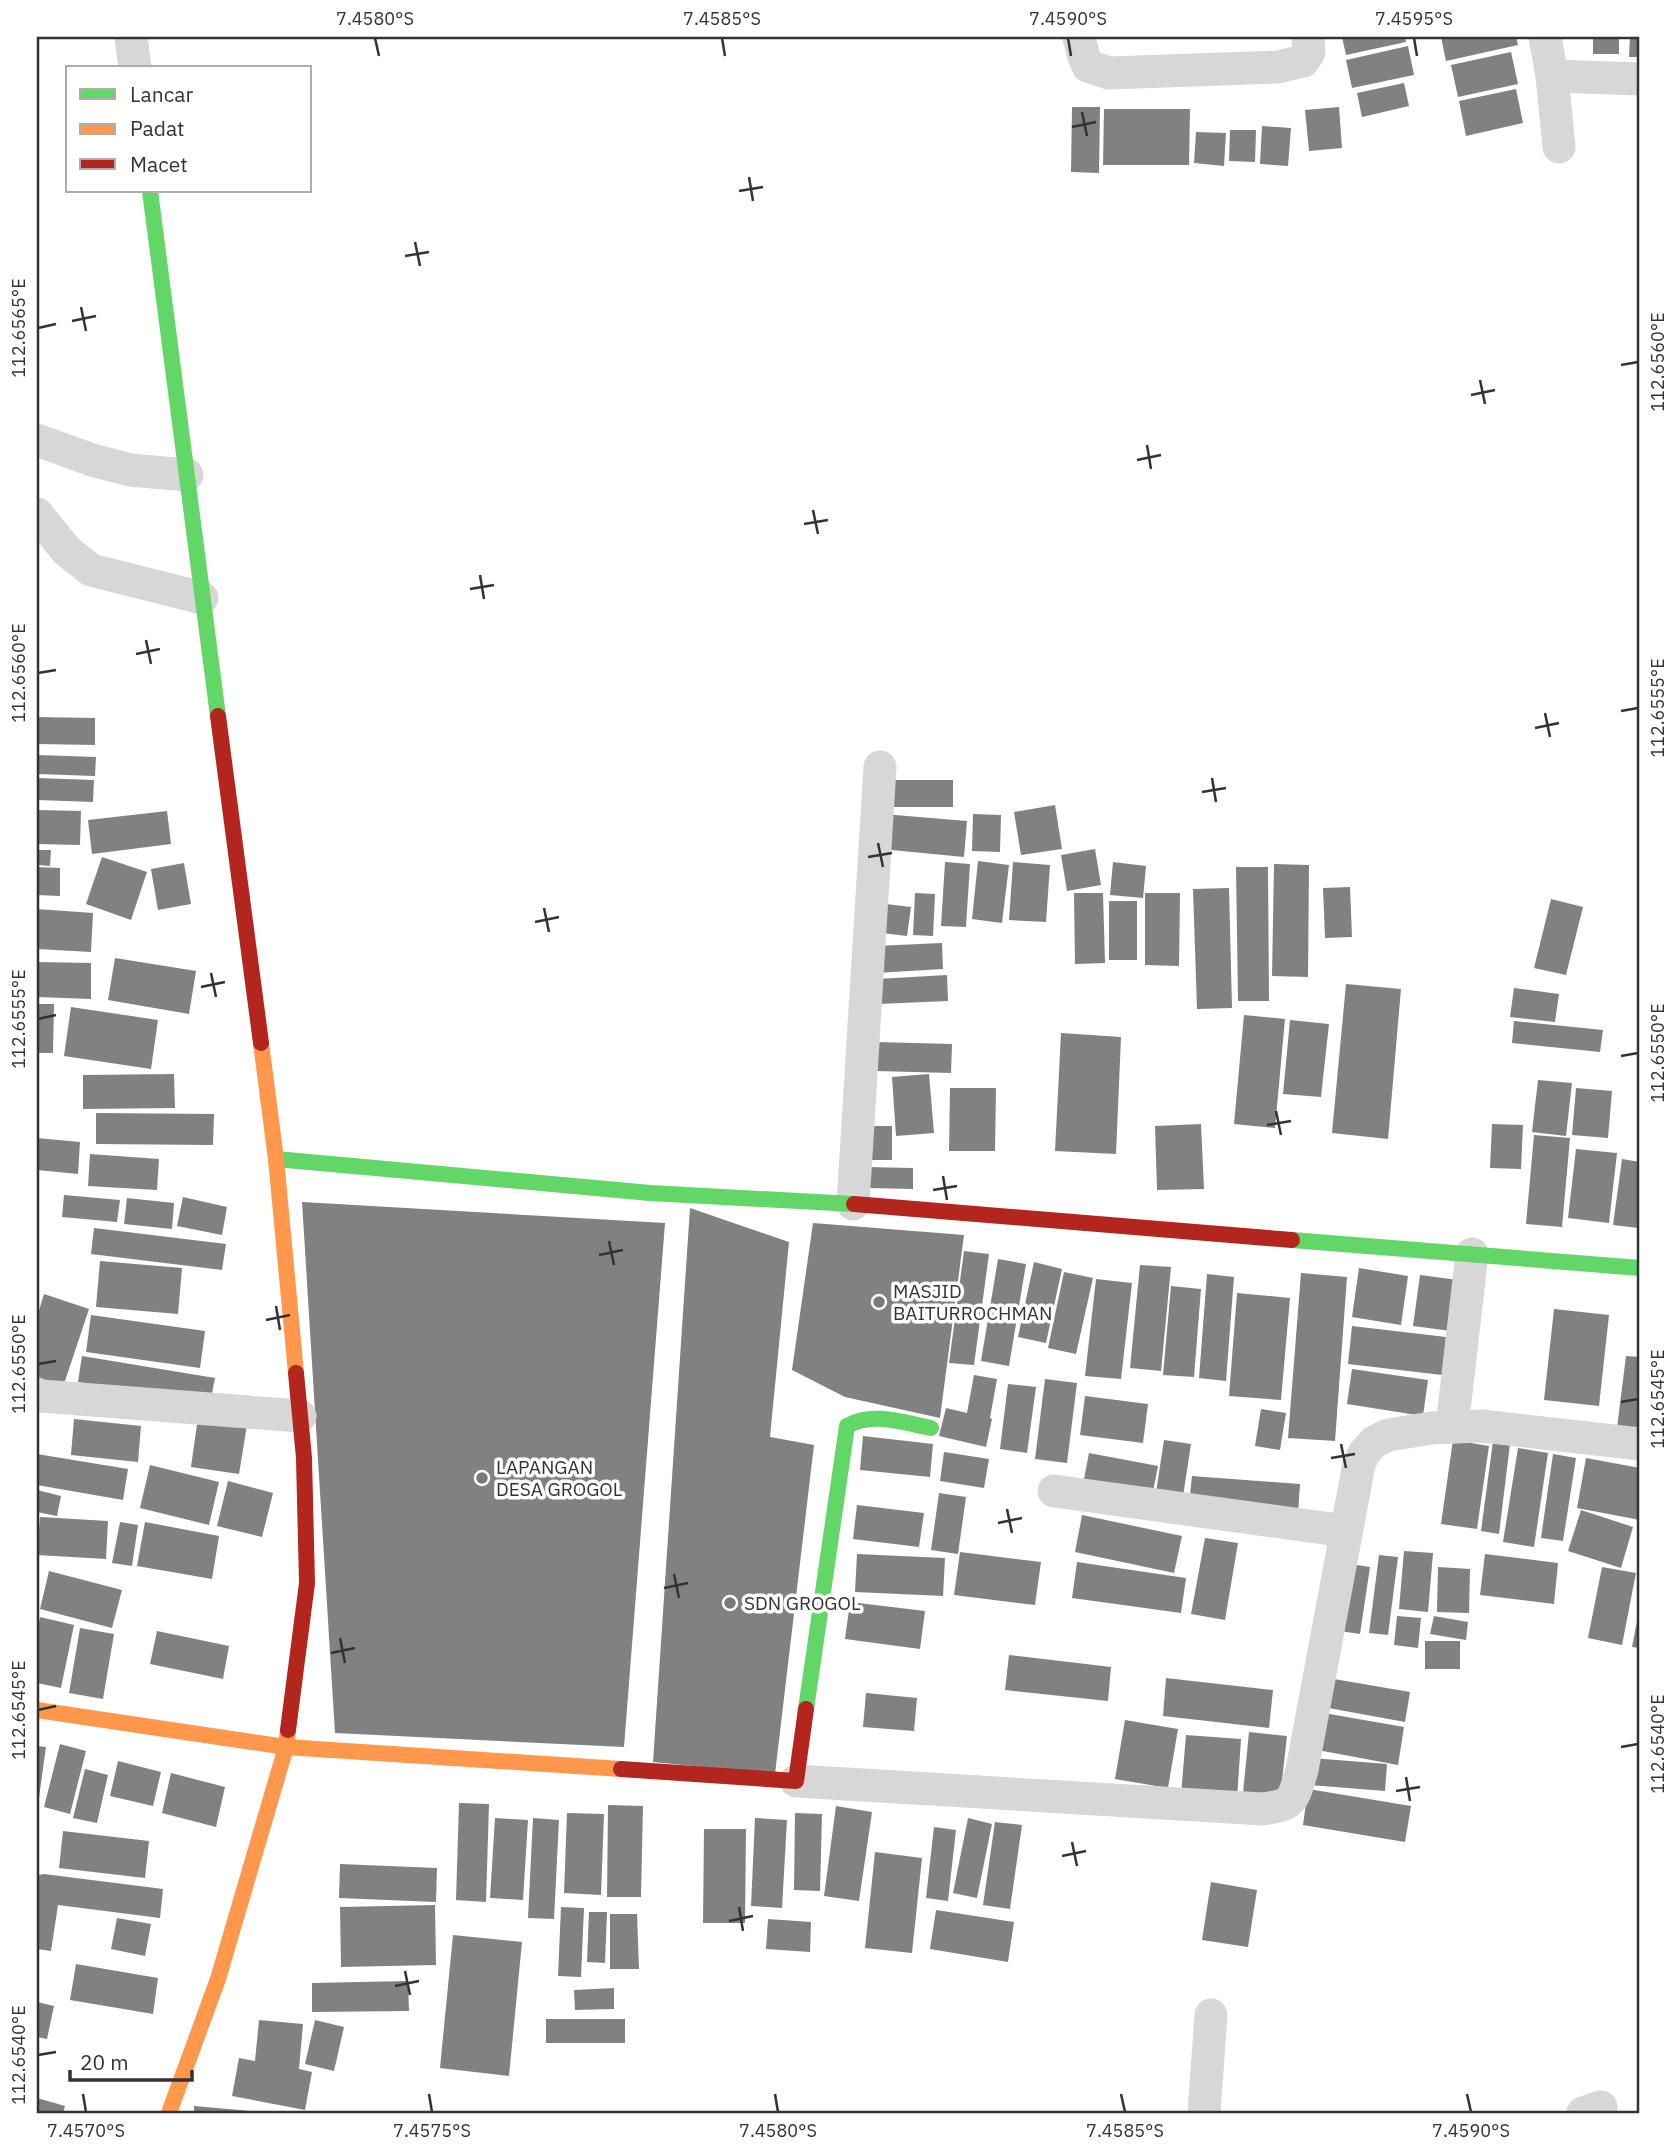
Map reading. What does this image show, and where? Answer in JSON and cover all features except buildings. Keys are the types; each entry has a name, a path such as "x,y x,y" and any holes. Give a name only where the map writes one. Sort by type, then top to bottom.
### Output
{"street":[{"path":"131,37 135,66"},
{"path":"1079,37 1088,66 1109,73 1278,67 1303,61 1309,52 1308,37"},
{"path":"1545,37 1559,147"},
{"path":"1552,76 1640,79"},
{"path":"150,192 276,1159 304,1458 307,1583 286,1746 218,1979 169,2113"},
{"path":"39,448 130,470 187,475"},
{"path":"37,514 67,551 91,570 202,598"},
{"path":"853,1204 880,767"},
{"path":"276,1159 650,1193 853,1204 1640,1268"},
{"path":"1452,1427 1472,1254"},
{"path":"37,1394 300,1416"},
{"path":"796,1782 847,1426 854,1420 873,1418 931,1428"},
{"path":"37,1710 286,1746 796,1782 1262,1809 1280,1807 1293,1798 1302,1770 1359,1464 1374,1442 1402,1432 1482,1426 1640,1444"},
{"path":"1054,1491 1346,1531"},
{"path":"1204,2113 1211,2015"}],"traffic: fast":[{"path":"150,192 218,716"},
{"path":"276,1159 650,1193 854,1204"},
{"path":"1292,1240 1640,1268"},
{"path":"806,1709 847,1426 867,1419 878,1419 931,1428"}],"traffic: slow":[{"path":"261,1043 276,1159 296,1373"},
{"path":"37,1710 286,1747 621,1769"},
{"path":"169,2113 218,1979 286,1747 288,1730"}],"traffic: jam":[{"path":"218,716 261,1043"},
{"path":"854,1204 1292,1240"},
{"path":"288,1730 307,1583 304,1458 296,1373"},
{"path":"621,1769 796,1781 806,1709"}],"place":[{"name":"MASJID BAITURROCHMAN","path":"879,1302"},
{"name":"LAPANGAN DESA GROGOL","path":"482,1478"},
{"name":"SDN GROGOL","path":"730,1603"}]}
